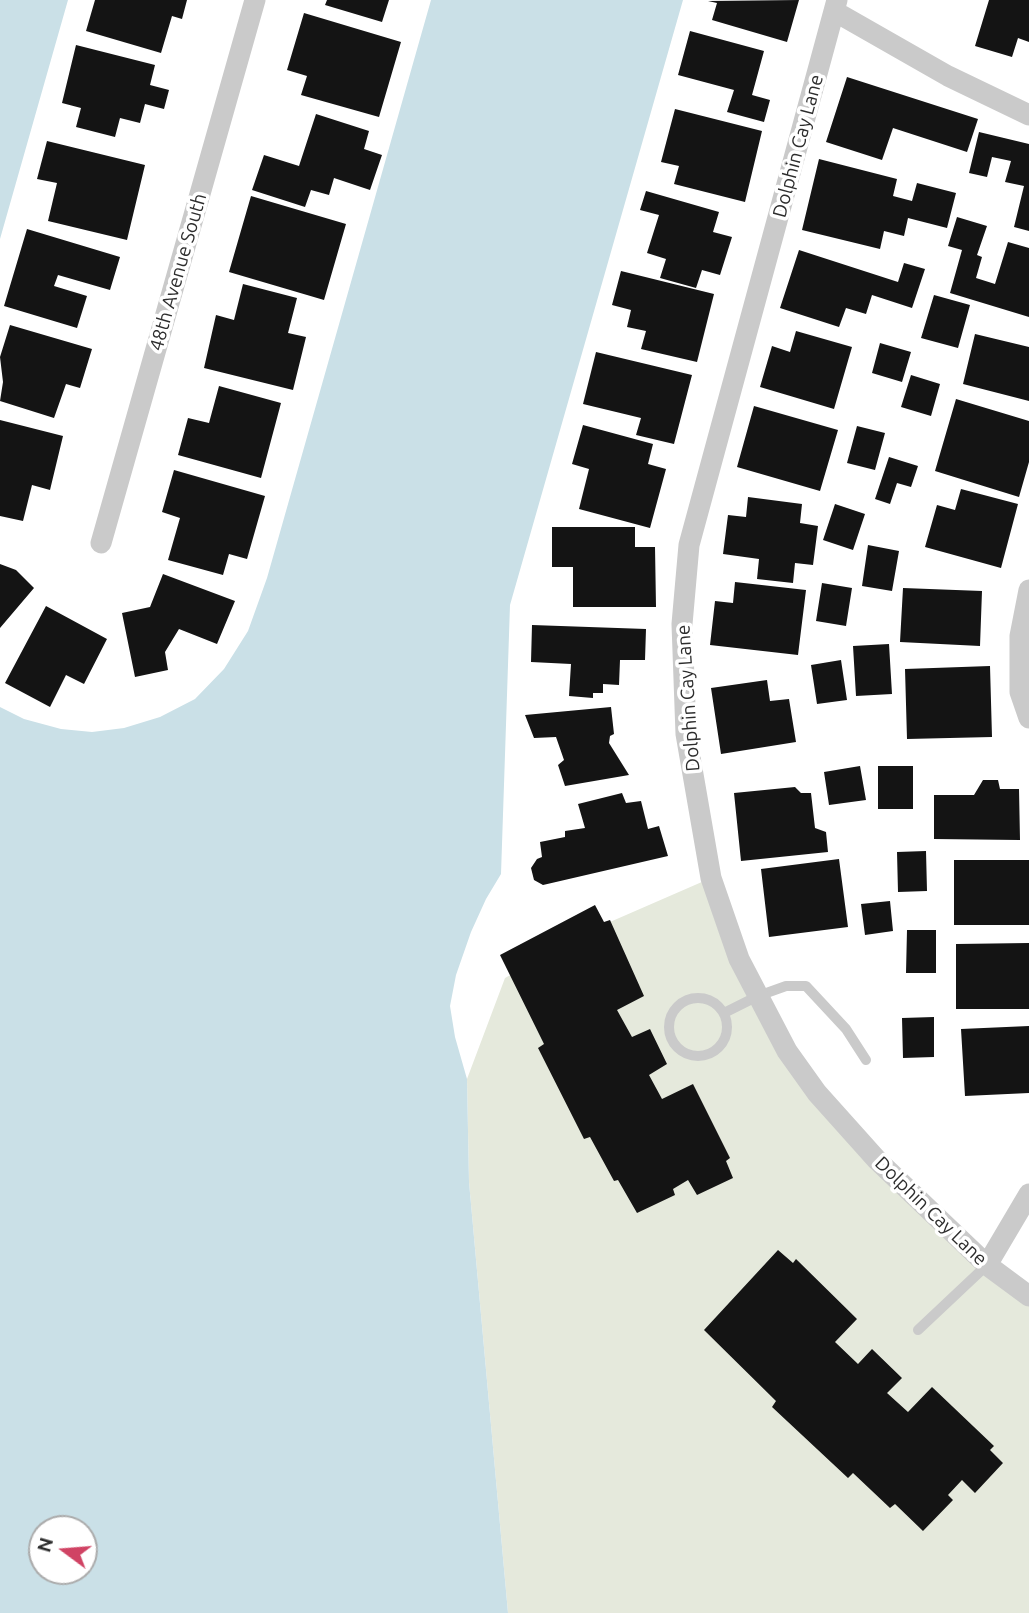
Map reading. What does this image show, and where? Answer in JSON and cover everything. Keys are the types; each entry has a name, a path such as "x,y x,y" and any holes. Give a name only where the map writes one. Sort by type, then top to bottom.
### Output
{"street":[{"name":"48th Avenue South","path":"102,543 255,0"},
{"path":"836,6 947,76 1029,115"},
{"name":"Dolphin Cay Lane","path":"836,6 689,545 682,624 686,734 711,878 738,958 787,1051 817,1093 850,1132 987,1265 1029,1296"},
{"path":"1029,590 1020,636 1020,692 1029,718"},
{"path":"987,1265 1029,1194"}],"lane":[{"path":"724,1013 786,986 806,986 846,1029 866,1060"},
{"path":"702,998 710,1000 724,1013 727,1033 717,1050 699,1057 689,1055 673,1043 670,1034 671,1016 683,1002 702,998"},
{"path":"918,1330 987,1265"}],"shaded area":[{"path":"711,878 739,959 817,1093 1029,1296 1029,1613 508,1613 469,1182 467,1079 505,978 587,932"}],"water":[{"path":"0,0 68,0 0,239"},
{"path":"431,0 683,0 510,605 501,874 471,932 456,975 450,1006 455,1037 467,1079 469,1182 508,1613 0,1613 0,707 24,719 61,729 92,732 124,728 160,717 195,699 224,669 248,631 267,578"}],"building":[{"path":"95,0 187,0 182,19 172,16 161,53 86,31"},
{"path":"327,0 389,0 382,22 325,5"},
{"path":"799,0 787,42 712,20 717,3 708,1"},
{"path":"989,0 1029,0 1029,42 1018,38 1012,57 975,46"},
{"path":"304,13 401,42 379,117 301,95 307,76 287,70"},
{"path":"690,31 764,51 752,95 770,100 764,122 727,112 734,90 678,75"},
{"path":"76,45 155,65 150,85 169,90 164,109 145,104 140,123 120,118 115,137 76,127 81,108 62,103"},
{"path":"847,77 978,119 967,152 893,128 882,160 826,142"},
{"path":"675,109 762,131 745,202 674,184 679,166 661,162"},
{"path":"316,114 369,131 364,149 382,155 370,190 334,178 329,195 311,190 305,207 252,190 264,155 299,166"},
{"path":"979,132 1029,144 1029,231 1014,227 1024,186 1005,182 1011,161 992,157 987,177 969,173"},
{"path":"47,141 145,165 127,240 48,221 57,183 37,179"},
{"path":"819,159 897,179 893,196 912,201 917,183 956,193 947,228 908,218 904,236 884,231 880,249 802,230"},
{"path":"646,191 719,212 713,232 732,237 720,275 702,270 696,288 660,278 666,259 647,253 659,215 640,210"},
{"path":"251,196 346,224 324,300 229,272"},
{"path":"957,217 987,226 977,255 982,257 976,278 995,284 1008,242 1029,248 1029,317 950,293 962,250 948,246"},
{"path":"27,229 120,257 110,290 58,275 54,286 87,296 77,328 4,306"},
{"path":"799,250 898,282 904,263 925,269 912,308 872,295 866,314 846,308 839,327 780,308"},
{"path":"621,271 714,294 697,362 641,349 646,331 627,327 631,310 612,305"},
{"path":"243,284 297,298 288,333 306,337 293,390 204,368 216,315 234,320"},
{"path":"934,295 970,305 958,348 921,338"},
{"path":"10,325 92,349 80,388 66,384 54,418 0,401 3,382 0,357"},
{"path":"796,331 852,347 834,409 760,387 772,346 790,352"},
{"path":"975,334 1029,347 1029,401 963,384"},
{"path":"880,343 911,352 902,382 872,373"},
{"path":"596,352 692,375 674,444 636,435 641,418 583,404"},
{"path":"911,375 940,384 931,416 901,407"},
{"path":"219,386 281,403 261,478 178,455 188,418 209,423"},
{"path":"956,399 1029,421 1029,462 1019,497 935,471"},
{"path":"754,406 838,430 820,491 737,467"},
{"path":"0,420 63,436 50,490 32,485 23,521 0,516"},
{"path":"583,425 653,444 648,464 666,469 650,528 579,509 589,469 572,464"},
{"path":"857,426 885,433 875,470 847,463"},
{"path":"889,457 918,466 911,487 897,483 890,504 875,499"},
{"path":"174,470 265,496 247,559 229,554 223,575 168,560 180,518 162,512"},
{"path":"961,489 1018,504 1001,568 925,547 937,505 955,510"},
{"path":"748,497 802,504 800,523 818,526 813,565 795,563 793,583 757,579 759,559 723,554 728,515 746,517"},
{"path":"835,504 865,514 853,550 823,540"},
{"path":"552,527 635,527 635,547 655,547 656,607 573,607 573,567 552,567"},
{"path":"868,545 899,551 892,591 862,586"},
{"path":"0,564 16,570 34,588 0,628"},
{"path":"163,574 235,601 217,644 179,629 165,652 168,670 135,677 122,613 150,607"},
{"path":"735,582 806,590 798,655 710,645 715,601 733,603"},
{"path":"822,583 852,588 846,626 816,621"},
{"path":"903,588 982,591 980,646 900,642"},
{"path":"46,606 107,639 84,684 66,675 50,707 5,683"},
{"path":"532,625 646,629 645,660 620,660 619,685 603,684 603,693 593,693 593,698 569,696 571,664 531,662"},
{"path":"889,644 892,694 856,696 853,646"},
{"path":"841,660 847,700 817,704 811,665"},
{"path":"990,666 992,737 907,739 905,669"},
{"path":"767,680 770,701 789,699 796,742 721,754 711,688"},
{"path":"611,707 614,734 610,736 609,743 629,775 565,786 558,765 564,760 556,737 534,738 525,715"},
{"path":"860,766 866,800 829,805 824,772"},
{"path":"878,766 913,766 913,809 878,809"},
{"path":"983,780 998,780 1000,789 1019,789 1020,840 934,839 934,795 974,795"},
{"path":"795,787 801,793 811,793 815,828 826,832 828,852 741,861 734,793"},
{"path":"622,793 626,803 641,801 648,829 659,826 668,856 543,885 534,880 531,868 537,859 542,857 540,842 565,837 565,831 585,828 578,804"},
{"path":"926,851 927,891 898,892 897,852"},
{"path":"839,859 848,927 769,937 761,869"},
{"path":"954,860 1029,860 1029,925 954,925"},
{"path":"890,901 893,931 865,935 861,904"},
{"path":"595,905 604,922 610,920 644,996 617,1010 632,1037 650,1029 667,1064 649,1075 662,1099 693,1084 730,1158 726,1161 733,1178 697,1195 688,1180 673,1189 675,1195 637,1213 618,1180 614,1181 590,1137 584,1139 538,1048 544,1044 500,955"},
{"path":"907,930 936,930 936,973 906,973"},
{"path":"1029,943 1029,1009 956,1009 956,944"},
{"path":"934,1017 934,1057 903,1058 902,1018"},
{"path":"1029,1026 1029,1093 965,1096 961,1029"},
{"path":"778,1250 793,1263 796,1259 857,1319 835,1342 858,1364 872,1349 902,1378 887,1393 908,1412 932,1387 994,1446 990,1450 1003,1463 975,1493 962,1480 948,1495 953,1500 923,1531 895,1504 890,1508 853,1473 848,1478 772,1407 776,1401 704,1330"}]}
